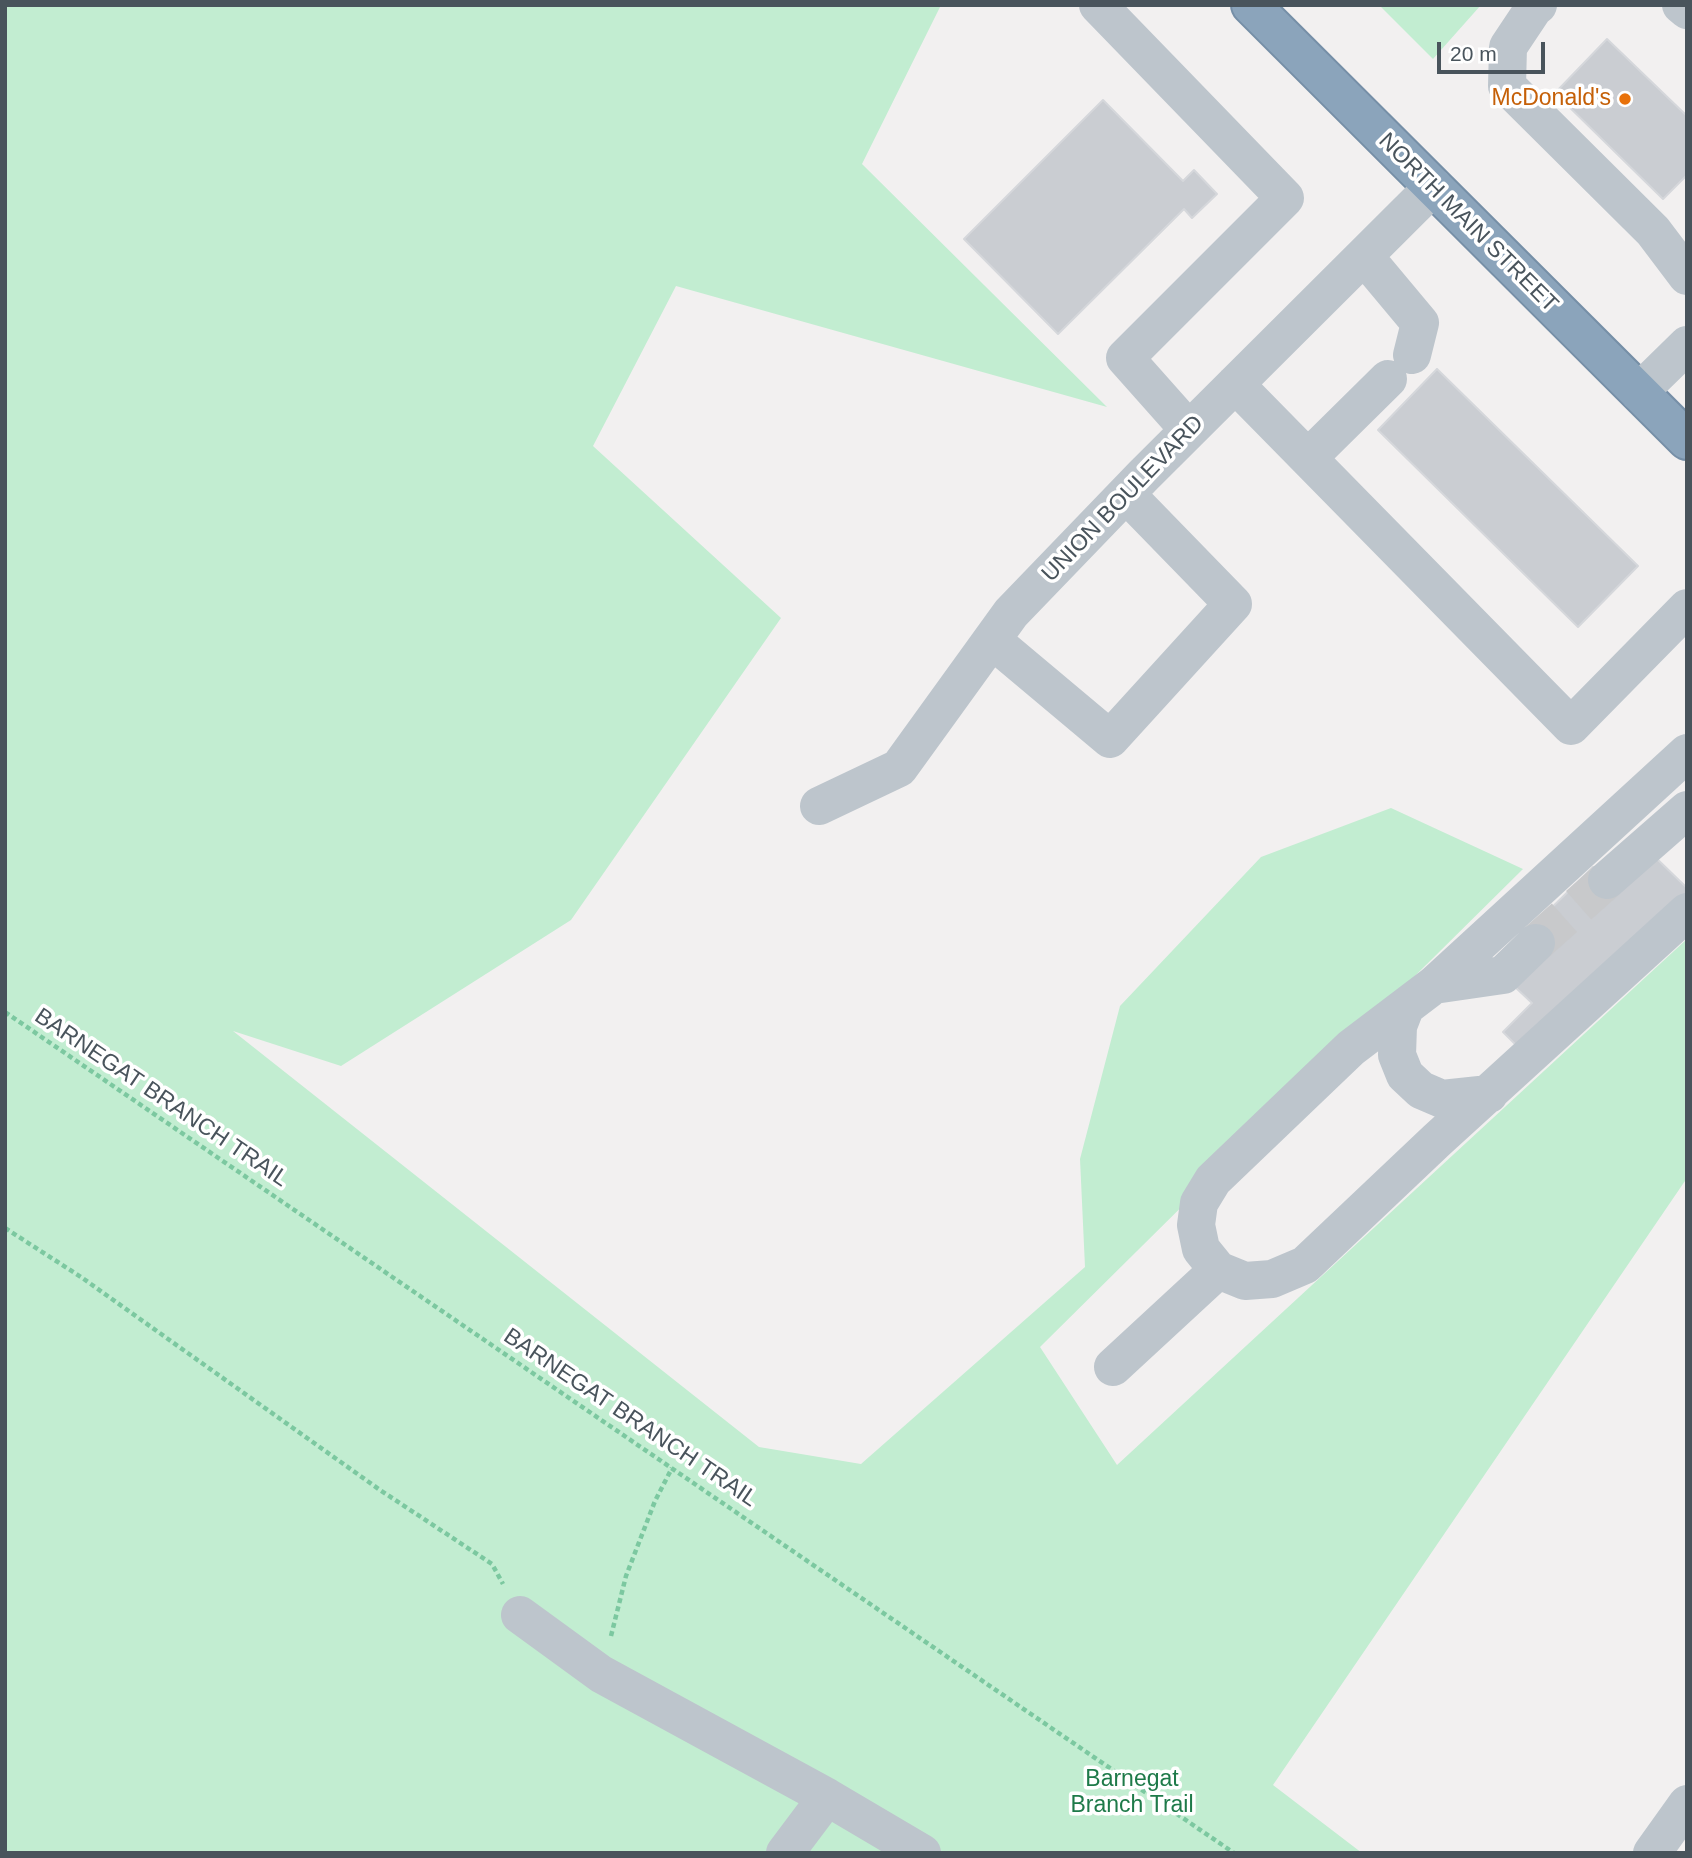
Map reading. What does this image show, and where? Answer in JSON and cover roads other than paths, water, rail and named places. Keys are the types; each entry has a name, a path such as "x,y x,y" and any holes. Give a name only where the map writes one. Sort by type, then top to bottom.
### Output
{"highway":[{"name":"NORTH MAIN STREET","path":"1251,5 1687,440"}],"street":[{"path":"1098,5 1285,198 1125,358 1189,430"},
{"path":"1538,5 1508,47 1507,86 1653,231 1681,255"},
{"path":"1681,5 1687,10"},
{"name":"UNION BOULEVARD","path":"819,806 899,768 1011,613 1189,430 1433,187"},
{"path":"1308,458 1400,367 1420,323 1364,256"},
{"path":"1639,393 1687,345"},
{"path":"1235,384 1571,726 1687,608"},
{"path":"992,640 1110,739 1233,604 1126,494"},
{"path":"1687,752 1434,985 1351,1048 1213,1180 1199,1203 1196,1225 1201,1249 1218,1270 1245,1280 1272,1279 1305,1265 1687,912"},
{"path":"1606,880 1687,810"},
{"path":"1434,985 1503,975 1536,943"},
{"path":"1405,1008 1398,1026 1397,1055 1405,1075 1421,1090 1442,1099 1489,1094"},
{"path":"1113,1367 1218,1270"},
{"path":"520,1615 601,1674 827,1797 922,1853"},
{"path":"785,1853 827,1797"},
{"path":"1652,1853 1687,1804"}],"tunnel":[{"path":"1536,943 1607,880"}],"place":[{"name":"McDonald's","path":"1625,99"}],"park label":[{"name":"Barnegat Branch Trail","path":"1132,1793"}]}
